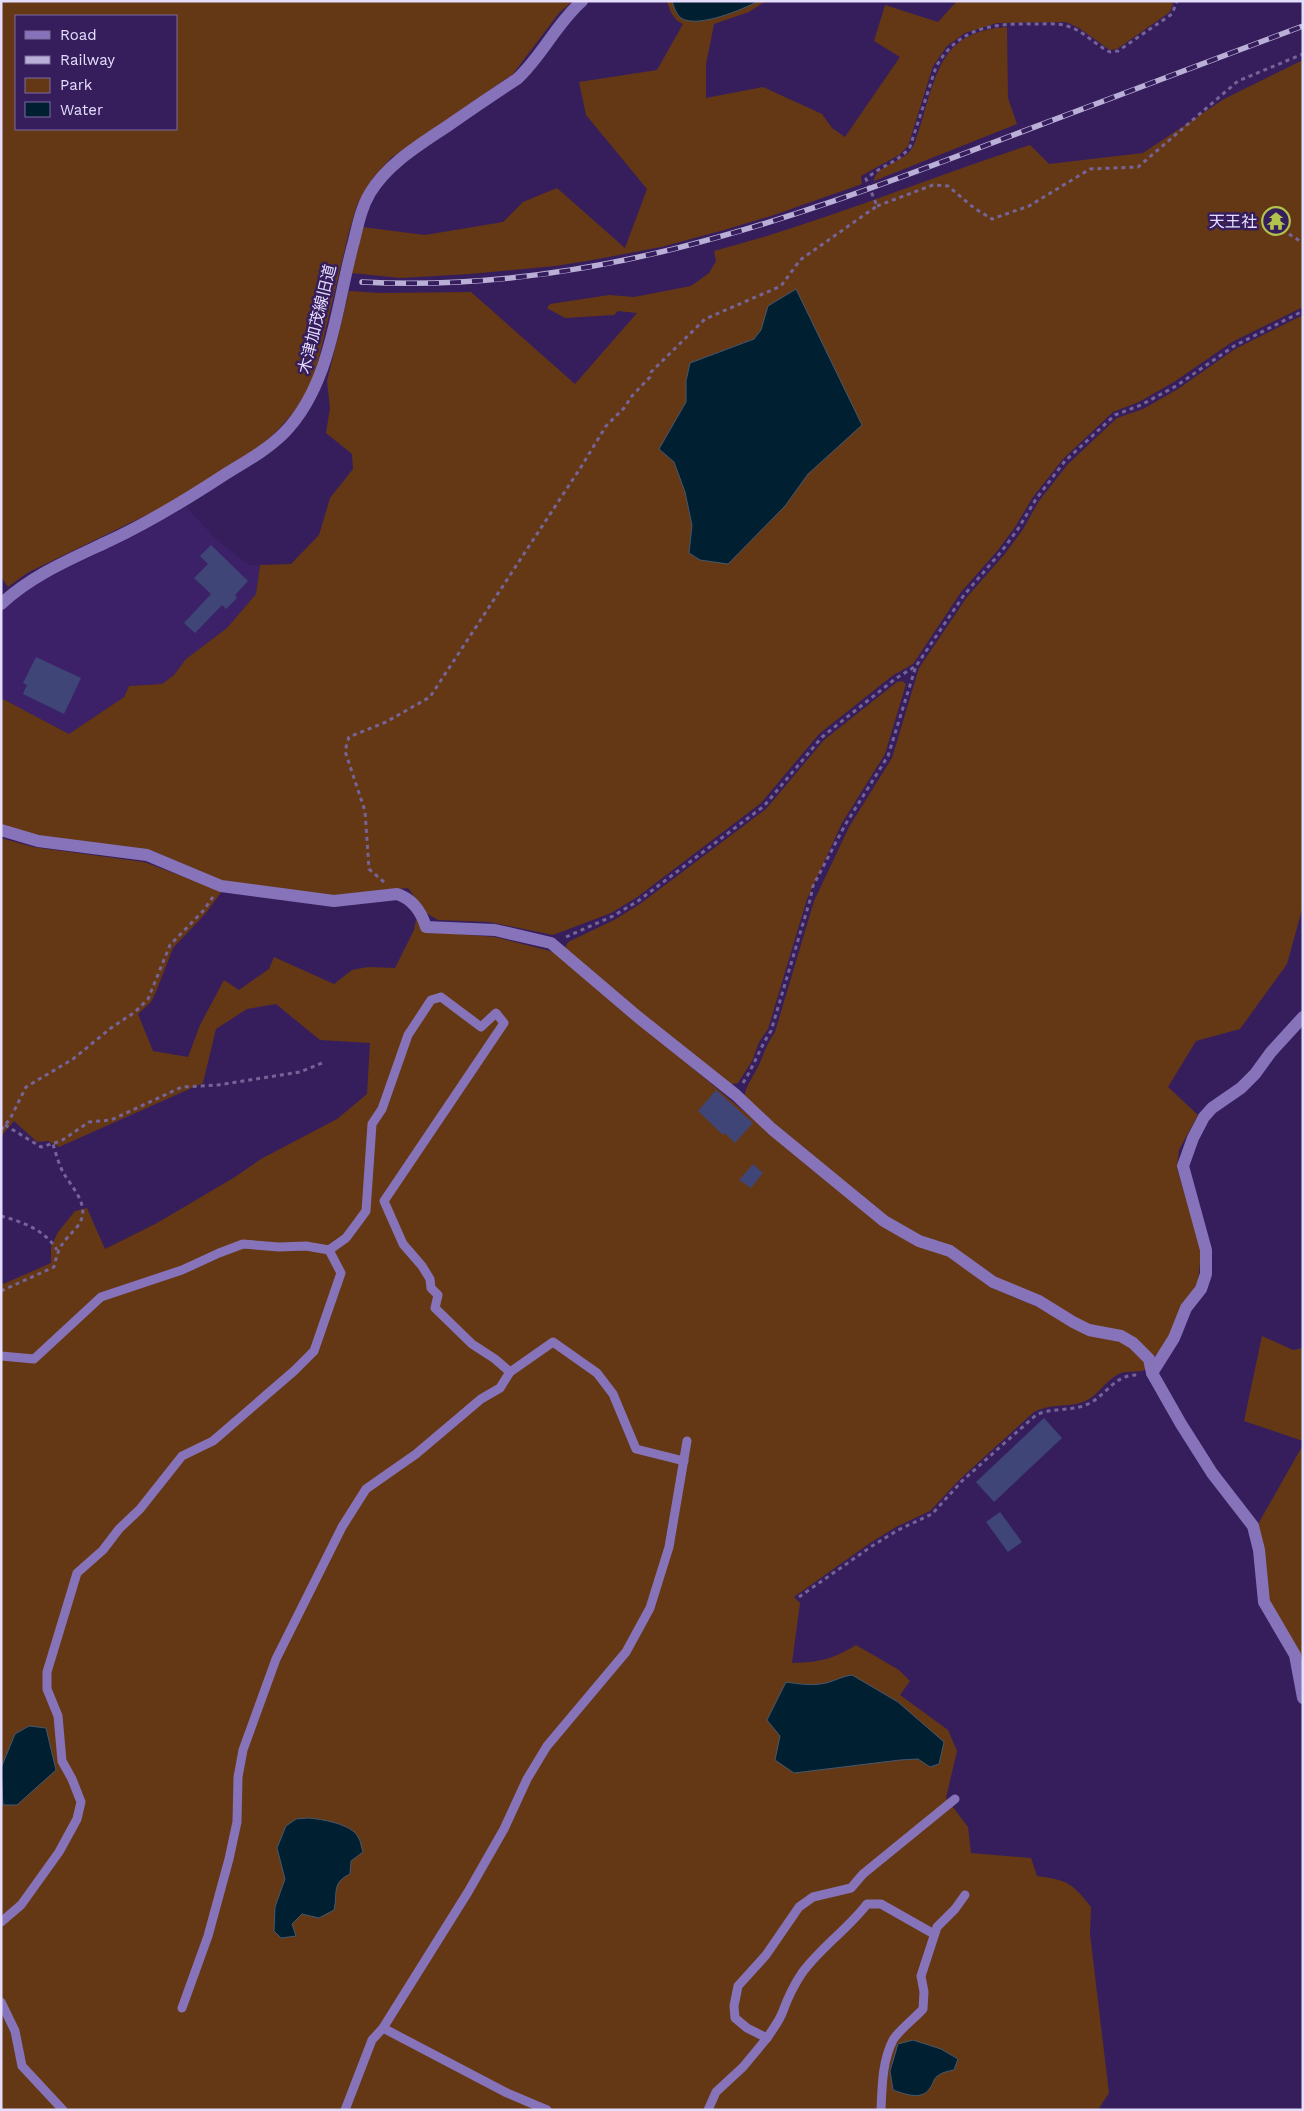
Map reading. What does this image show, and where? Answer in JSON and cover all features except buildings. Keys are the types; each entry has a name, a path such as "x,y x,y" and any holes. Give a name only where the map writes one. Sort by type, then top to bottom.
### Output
{"street":[{"name":"木津加茂線旧道","path":"1,604 17,589 40,574 138,527 188,498 265,449 284,433 305,408 315,390 323,368 363,207 377,183 396,162 517,79 529,68 562,21 582,1"},
{"path":"1,830 38,841 147,855 221,886 334,901 398,894 407,897 415,905 426,927 495,930 551,944 638,1017 736,1095 772,1129 884,1222 919,1241 950,1251 993,1282 1039,1301 1089,1330 1121,1336 1133,1343 1150,1359 1152,1373 1212,1473 1253,1526 1259,1550 1264,1602 1295,1654 1303,1698"},
{"path":"1152,1373 1174,1338 1186,1308 1201,1289 1206,1274 1206,1250 1183,1166 1193,1138 1204,1117 1212,1108 1241,1088 1303,1017"}],"lane":[{"path":"1,1356 34,1360 101,1297 182,1270 244,1244 279,1247 306,1246 329,1250 346,1238 366,1211 372,1124 382,1109 408,1035 430,1000 441,997 481,1027 496,1013 504,1023 384,1201 403,1244 422,1266 430,1279 431,1288 438,1295 435,1308 472,1344 495,1359 510,1372"},
{"path":"1,1922 21,1905 59,1852 77,1819 81,1802 72,1778 62,1761 58,1716 48,1689 47,1680 47,1672 77,1573 103,1550 119,1529 140,1509 182,1456 213,1441 294,1371 314,1351 341,1272 329,1250"},
{"path":"182,2008 208,1936 229,1859 237,1822 238,1776 243,1750 276,1659 342,1527 366,1489 416,1454 481,1399 500,1388 510,1372 553,1342 597,1373 613,1394 636,1449 684,1461"},
{"path":"345,2110 372,2040 382,2028 472,1884 504,1828 527,1779 547,1746 626,1652 650,1608 669,1546 687,1441"},
{"path":"768,2038 747,2028 735,2018 734,2006 738,1986 766,1955 799,1906 813,1897 851,1888 864,1874 955,1799"},
{"path":"881,2110 887,2059 893,2039 923,2009 924,1992 922,1976 934,1934 937,1927 955,1909 965,1895"},
{"path":"708,2110 716,2092 743,2067 768,2038 802,1972 831,1940 849,1926 867,1904 881,1904 934,1934"},
{"path":"1,2002 15,2031 22,2066 63,2110"},
{"path":"382,2028 505,2092 547,2110"}],"path":[{"path":"877,206 866,179 877,169 901,157 910,147 936,67 941,57 957,41 976,31 997,25 1065,25 1078,30 1110,52 1118,51 1172,14 1177,1"},
{"path":"398,894 369,869 365,811 344,752 349,737 386,722 430,697 582,467 606,426 626,406 630,398 650,377 651,372 705,318 781,286 800,260 877,206 933,185 948,186 974,208 992,219 1029,206 1090,169 1138,167 1238,81 1303,54"},
{"path":"1289,234 1303,243"},
{"path":"736,1095 755,1063 762,1044 771,1031 808,909 813,886 850,818 888,756 916,666 964,595 1001,552 1018,529 1036,499 1065,461 1115,415 1141,405 1176,386 1234,346 1303,311"},
{"path":"551,944 613,916 667,881 714,842 764,806 822,737 894,679 916,666"},
{"path":"1,1130 26,1087 73,1059 111,1028 135,1012 148,999 170,945 203,911 221,886"},
{"path":"5,1125 28,1141 41,1147 53,1144 73,1134 89,1122 111,1120 182,1087 218,1085 300,1072 322,1063"},
{"path":"1,1290 54,1267 57,1250 68,1235 77,1227 84,1211 78,1194 64,1172 53,1144"},
{"path":"1,1216 17,1220 43,1233 57,1250"},
{"path":"799,1598 872,1546 898,1530 932,1514 962,1481 1036,1415 1046,1410 1081,1407 1090,1403 1119,1378 1130,1374 1152,1373"}],"shaded area":[{"path":"186,507 217,540 249,565 260,565 256,594 227,628 186,659 174,675 162,684 129,686 124,697 69,734 1,698 1,612 20,594 43,580 141,533"}],"green space":[{"path":"1,1 573,1 559,13 513,74 391,158 372,179 357,205 317,366 309,388 299,406 278,430 259,447 163,507 27,573 8,587 1,577"},
{"path":"667,1 672,1 676,12 713,19 759,1 766,1 749,12 714,24 706,64 706,98 763,87 822,114 832,128 845,137 900,57 874,41 885,5 938,22 957,1 1174,1 1170,12 1117,49 1110,50 1079,28 1066,22 997,23 965,33 947,46 933,66 908,146 899,155 861,176 862,184 771,216 661,247 555,266 401,278 351,273 362,227 425,235 503,222 523,202 557,188 625,248 647,189 586,115 579,82 657,70 683,24 674,18"},
{"path":"1007,27 1008,98 1017,124 874,181 879,172 911,150 934,82 947,55 957,44 970,36 986,30"},
{"path":"1303,60 1303,307 1232,342 1174,382 1139,402 1113,412 1063,459 1033,497 1015,527 998,550 961,592 913,664 892,676 819,734 761,803 636,898 611,913 553,935 489,922 438,920 426,913 408,888 334,896 227,883 153,851 41,836 1,827 1,698 69,734 124,697 129,686 162,684 174,675 186,659 227,628 256,594 260,565 291,564 319,535 330,498 353,469 352,454 326,433 330,408 327,381 349,291 379,293 471,292 575,384 637,313 618,311 614,315 565,318 547,308 550,304 609,295 634,297 691,286 709,273 716,261 714,251 833,214 1030,145 1049,164 1143,153 1224,99","holes":["768,306 862,425 808,474 785,506 728,564 689,553 692,526 685,492 674,462 659,449 686,402 686,381 700,359 754,339 761,330"]},
{"path":"1303,315 1303,906 1287,964 1240,1029 1196,1041 1168,1087 1198,1115 1179,1150 1177,1168 1201,1250 1198,1284 1167,1342 1154,1357 995,1278 887,1217 744,1098 748,1085 775,1032 814,901 849,827 892,758 919,668 967,597 1004,555 1022,531 1039,501 1068,464 1117,418 1143,409 1178,389 1235,349"},
{"path":"902,681 906,684 885,754 842,823 807,899 768,1029 759,1042 752,1061 738,1083 728,1085 564,950 568,942 614,920 640,904 766,809 824,740 897,682"},
{"path":"1,838 33,847 144,862 222,891 206,913 173,948 151,1002 138,1014 153,1051 188,1057 200,1025 224,980 239,990 269,969 274,957 334,984 352,970 368,967 395,968 414,930 416,920 457,934 495,937 554,952 881,1226 947,1255 990,1287 1131,1346 1147,1364 1147,1369 1124,1372 1117,1375 1086,1401 1040,1409 1034,1412 960,1479 930,1511 896,1527 870,1543 794,1597 800,1603 792,1663 825,1659 856,1645 899,1670 910,1681 900,1695 948,1730 957,1751 946,1798 968,1827 971,1853 1031,1858 1037,1876 1063,1881 1074,1888 1091,1907 1090,1934 1109,2093 1098,2110 1,2110 1,1285 51,1263 51,1247 58,1232 75,1211 87,1208 105,1249 157,1223 235,1177 261,1159 337,1119 367,1094 370,1043 320,1040 276,1004 247,1009 216,1029 203,1083 59,1147 48,1141 37,1142 14,1121 1,1139"},
{"path":"1262,1336 1293,1350 1303,1348 1303,1441 1244,1421"},
{"path":"1303,1445 1303,1666 1269,1601 1258,1524"}],"water":[{"path":"672,1 759,1 720,17 709,20 689,21 681,18 676,12"},
{"path":"796,289 862,425 808,474 785,506 728,564 700,560 689,553 692,525 685,492 674,462 659,449 686,402 686,381 690,363 754,339 761,330 768,306"},
{"path":"852,1675 898,1702 944,1742 939,1764 930,1767 918,1759 900,1760 794,1773 775,1760 780,1736 767,1720 786,1682 821,1684"},
{"path":"29,1726 46,1728 56,1770 17,1805 3,1805 1,1768 15,1734"},
{"path":"308,1818 336,1823 355,1832 363,1852 351,1861 350,1874 340,1881 336,1889 334,1910 319,1918 302,1914 292,1924 296,1936 281,1938 274,1931 275,1907 285,1879 277,1848 286,1826 296,1819"},
{"path":"913,2040 941,2049 958,2059 954,2070 937,2076 927,2092 918,2095 908,2095 893,2090 890,2071 898,2044"}],"railway":[{"path":"362,282 444,283 524,277 602,265 680,247 756,226 833,201 1303,26"}],"place":[{"name":"天王社","path":"1276,221"}]}
